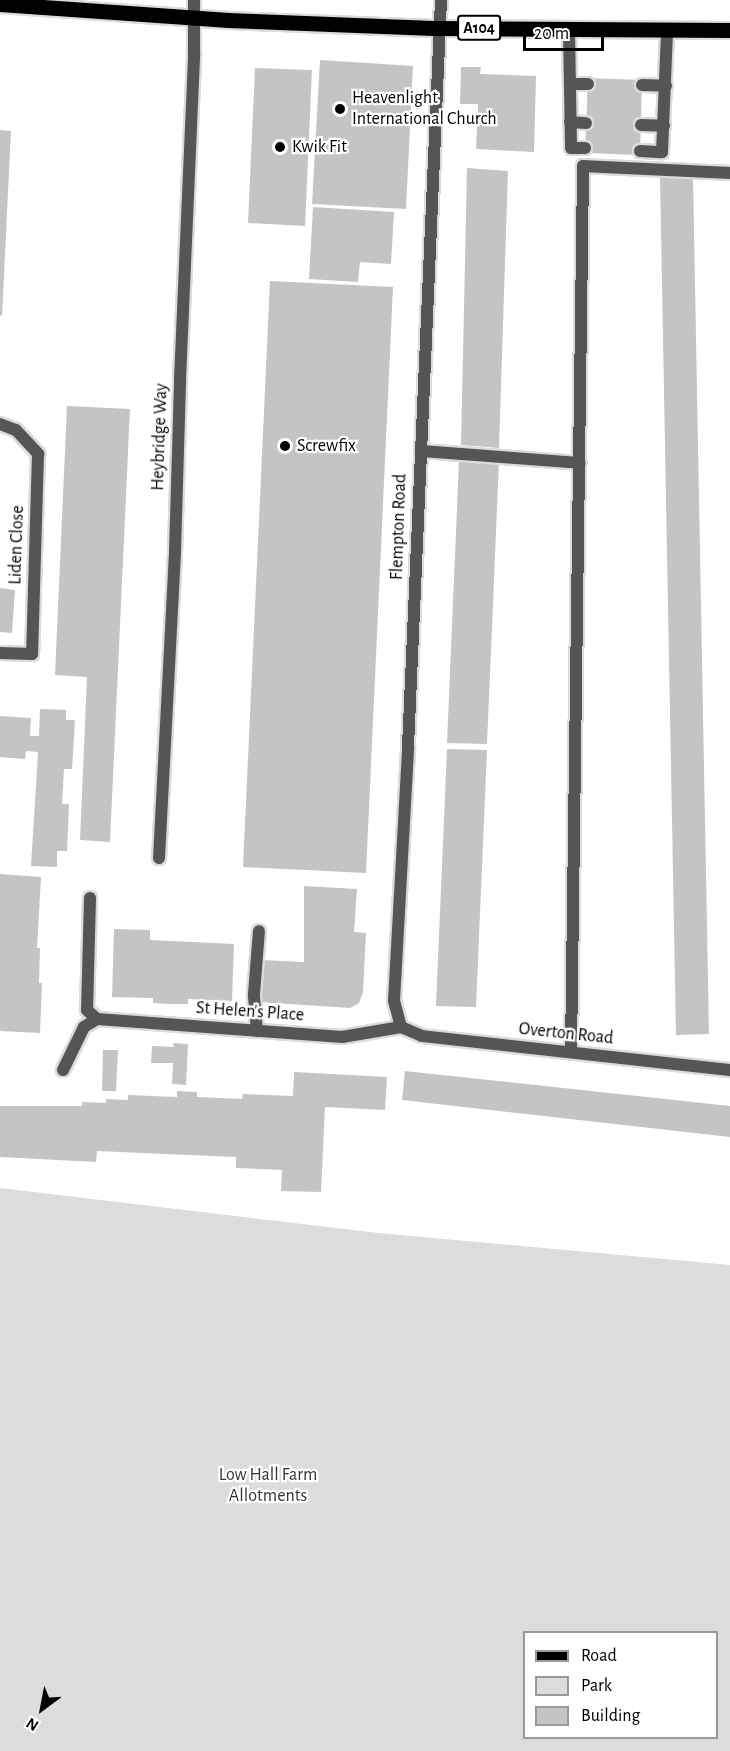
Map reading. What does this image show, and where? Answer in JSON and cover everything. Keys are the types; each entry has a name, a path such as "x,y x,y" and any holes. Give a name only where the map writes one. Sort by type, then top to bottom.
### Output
{"main road":[{"name":"A104","path":"0,4 195,17 440,28 730,30"}],"street":[{"name":"Heybridge Way","path":"159,858 175,552 194,0"},
{"name":"Flempton Road","path":"401,1027 394,1001 441,0"},
{"path":"569,30 571,147 585,148"},
{"path":"639,151 662,152 667,31"},
{"path":"570,84 588,84"},
{"path":"642,85 666,86"},
{"path":"570,122 586,123"},
{"path":"640,125 664,126"},
{"path":"571,1052 583,166 730,173"},
{"name":"Liden Close","path":"0,424 16,430 38,454 32,654 0,653"},
{"path":"421,451 580,463"},
{"path":"63,1070 84,1027 97,1019 87,1010 90,898"},
{"path":"256,1031 254,994 259,931"},
{"name":"St Helen's Place","path":"97,1019 342,1037 401,1027"},
{"name":"Overton Road","path":"401,1027 422,1036 730,1070"}],"green space":[{"name":"Low Hall Farm Allotments","path":"0,1188 378,1233 730,1265 730,1751 0,1751"}],"building":[{"path":"320,60 413,66 406,209 312,204"},
{"path":"461,67 481,67 480,74 536,76 534,152 476,149 478,104 460,104"},
{"name":"Kwik Fit","path":"255,68 312,70 305,226 248,223"},
{"path":"588,78 642,80 640,155 585,153"},
{"path":"0,130 11,131 2,316 0,315"},
{"path":"467,168 508,171 499,448 461,445"},
{"path":"660,177 693,177 709,1034 676,1035"},
{"path":"313,207 394,212 391,264 360,262 358,282 309,279"},
{"path":"270,281 393,287 366,873 243,867"},
{"path":"67,406 130,409 110,842 80,840 87,677 55,675"},
{"path":"459,460 499,462 487,744 447,743"},
{"path":"0,588 15,590 12,633 0,632"},
{"path":"40,709 66,710 66,720 75,720 72,769 64,769 62,804 69,804 67,851 57,851 57,867 31,866 38,752 26,751 25,759 0,757 0,716 31,718 30,736 39,736"},
{"path":"447,749 487,750 476,1007 436,1006"},
{"path":"0,874 41,877 37,948 40,948 39,983 42,983 40,1033 0,1031"},
{"path":"304,886 357,889 354,932 366,933 363,992 359,1003 350,1008 259,1002 261,960 304,962"},
{"path":"114,929 150,930 150,940 234,944 232,1001 188,999 188,1004 170,1004 153,1003 153,998 112,997"},
{"path":"173,1043 188,1044 186,1085 172,1084 173,1063 151,1063 152,1046 174,1047"},
{"path":"103,1050 118,1050 116,1091 102,1091"},
{"path":"405,1071 730,1106 730,1137 402,1100"},
{"path":"294,1072 387,1077 385,1110 325,1107 321,1192 281,1191 282,1170 236,1168 236,1157 97,1151 96,1162 0,1157 0,1106 82,1106 82,1102 106,1103 106,1099 128,1100 128,1095 177,1097 177,1091 197,1092 197,1097 242,1099 243,1094 293,1096"}],"place":[{"name":"Heavenlight International Church","path":"340,109"},
{"name":"Kwik Fit","path":"280,147"},
{"name":"Screwfix","path":"285,446"}]}
